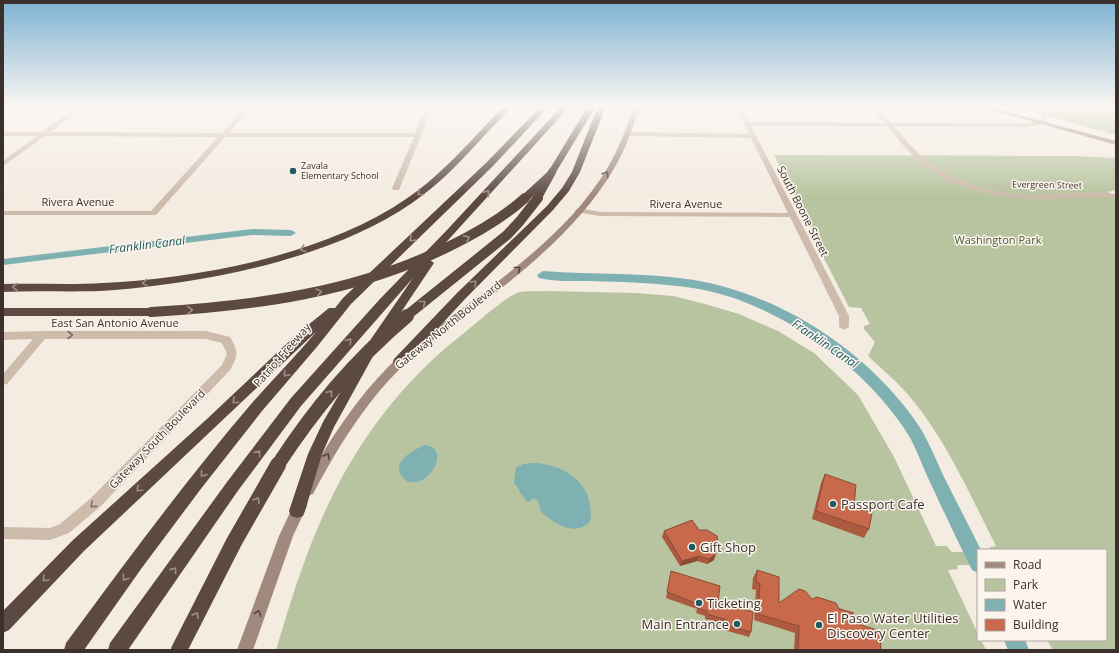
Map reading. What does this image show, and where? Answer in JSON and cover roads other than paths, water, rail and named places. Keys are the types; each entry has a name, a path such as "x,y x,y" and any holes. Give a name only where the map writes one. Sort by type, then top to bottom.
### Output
{"highway":[{"path":"3,288 114,286 199,276 239,268 328,241 368,224 418,194 449,167 479,136"},
{"name":"Patriot Freeway","path":"72,650 135,562 195,485 257,407 312,345 347,300 490,164 515,136"},
{"path":"116,650 152,602 232,487 296,402 383,303 451,232 538,136"},
{"path":"179,650 228,549 268,480 304,426 346,373 386,334 410,313 508,236 529,214 545,191 552,172 574,136"},
{"path":"399,362 461,296 550,208 562,194 576,172 590,136"},
{"path":"3,312 151,312 230,307 270,302 316,293 385,274 448,248 477,233 509,212 552,172"},
{"path":"297,511 315,454 328,426 378,339 451,232"},
{"path":"3,624 42,581 92,533 242,395 310,329 347,300"},
{"path":"126,650 152,602"}],"main road":[{"name":"Gateway North Boulevard","path":"245,650 297,511 331,448 357,412 399,362 522,267 547,244 579,210 610,169 628,136"},
{"path":"1094,136 1116,143"}],"street":[{"path":"3,164 41,136"},
{"name":"Rivera Avenue","path":"3,213 153,213 222,136"},
{"path":"396,188 416,136"},
{"name":"South Boone Street","path":"753,136 844,316 844,327"},
{"name":"Evergreen Street","path":"901,136 923,161 944,174 971,185 1008,195 1030,197 1113,195"},
{"name":"Rivera Avenue","path":"579,210 600,214 793,215"},
{"path":"3,381 43,335"},
{"name":"East San Antonio Avenue","path":"3,336 206,335 226,340"},
{"name":"Gateway South Boulevard","path":"3,533 50,534 64,529 96,502 226,367 232,354 231,348 226,340"}],"water":[{"path":"425,445 433,448 437,453 435,466 425,478 418,482 406,481 399,470 402,460 416,449"},
{"path":"533,463 557,467 576,479 583,487 588,497 591,509 590,522 577,528 571,529 565,527 553,521 541,512 538,501 534,498 528,502 526,500 514,483 516,468 523,464"}],"waterway":[{"name":"Franklin Canal","path":"3,262 252,232 291,233"},
{"name":"Franklin Canal","path":"543,275 656,280 694,284 725,291 757,303 788,318 818,336 846,357 872,380 894,404 913,430 977,562"},
{"name":"Franklin Canal","path":"1014,641 1019,650"}],"place":[{"name":"Zavala Elementary School","path":"293,171"},
{"name":"Passport Cafe","path":"833,504"},
{"name":"Gift Shop","path":"692,547"},
{"name":"Ticketing","path":"699,603"},
{"name":"Main Entrance","path":"737,624"},
{"name":"El Paso Water Utilities Discovery Center","path":"819,625"}],"park label":[{"name":"Washington Park","path":"998,240"}]}
